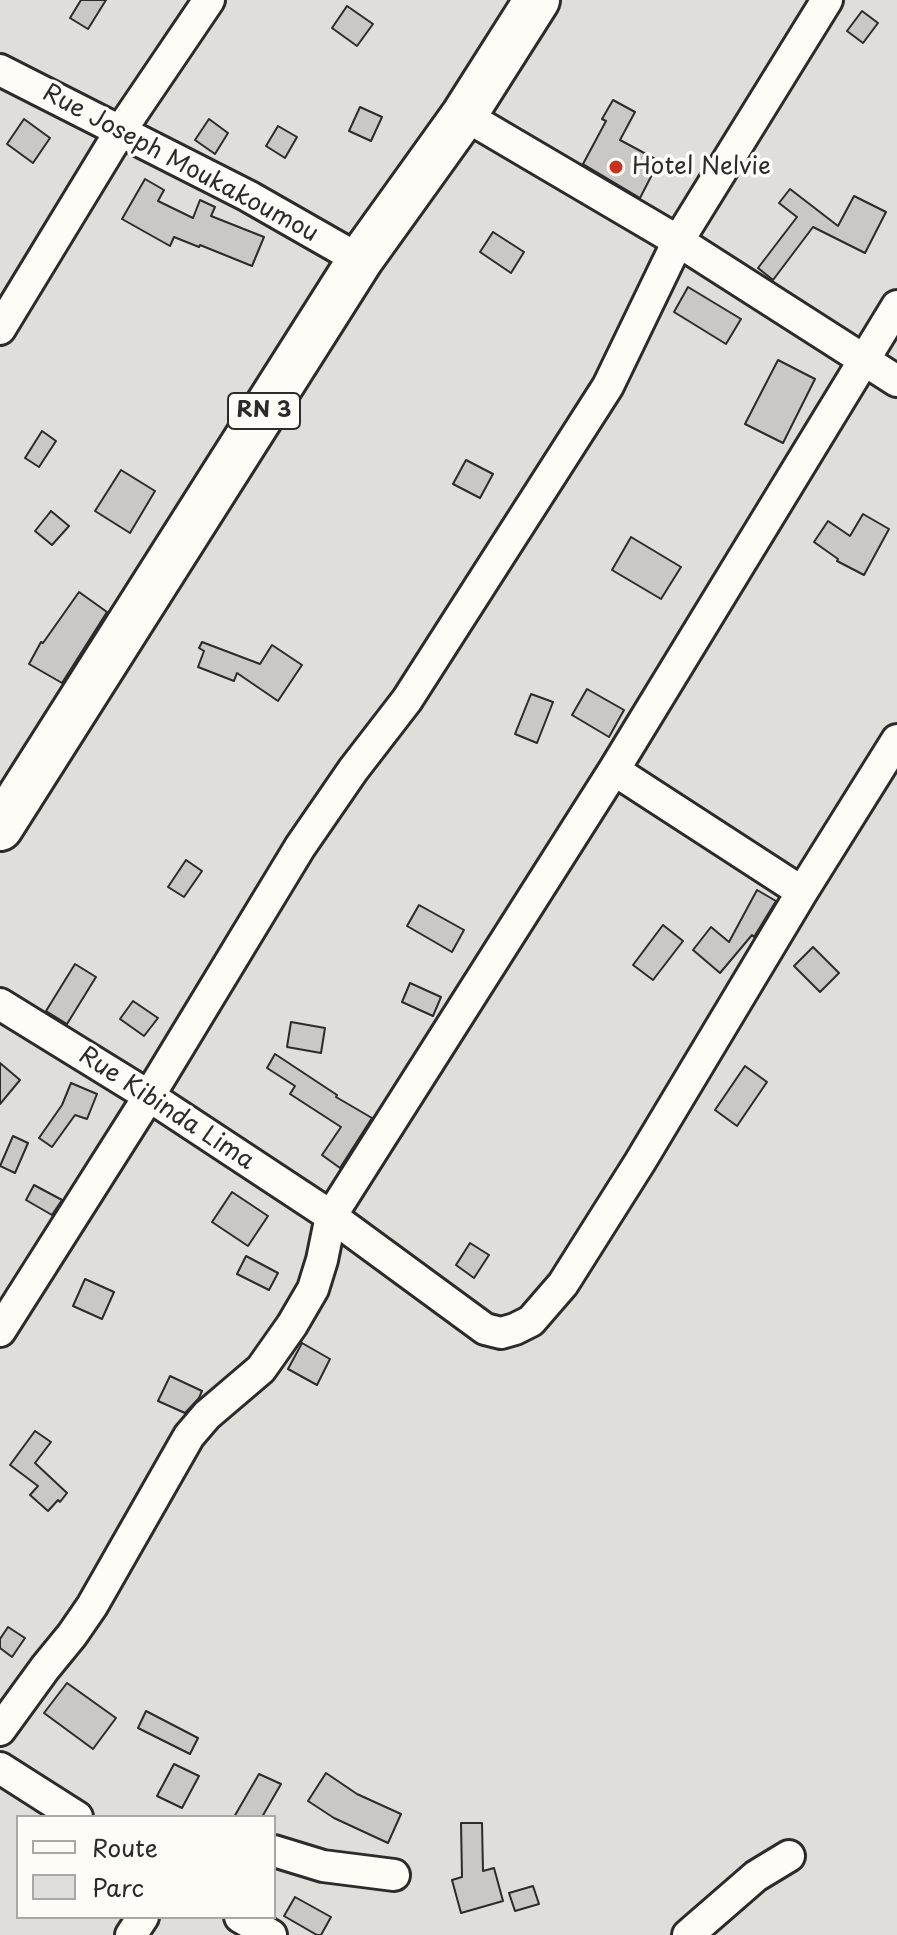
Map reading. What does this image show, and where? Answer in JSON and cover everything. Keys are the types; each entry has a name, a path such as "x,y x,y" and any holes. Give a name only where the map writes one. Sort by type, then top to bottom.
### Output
{"highway":[{"name":"RN 3","path":"0,828 360,260 464,115 537,0"}],"street":[{"path":"0,329 121,130 209,0"},
{"path":"0,1331 149,1096 300,847 353,770 407,700 608,386 678,241 827,0"},
{"name":"Rue Joseph Moukakoumou","path":"0,70 248,196 360,260"},
{"path":"464,115 678,241 897,381"},
{"path":"0,1730 92,1606 189,1436 207,1415 261,1369 292,1325 313,1289 331,1216 614,770 897,306"},
{"name":"Rue Kibinda Lima","path":"0,1004 149,1096 331,1216 485,1329 501,1333 515,1329 531,1321 563,1284 897,740"},
{"path":"614,770 802,892"},
{"path":"0,1768 74,1815"},
{"path":"276,1852 323,1866 394,1875"},
{"path":"688,1935 756,1876 789,1856"},
{"path":"243,1919 271,1935"}],"green space":[{"path":"0,0 897,0 897,1935 0,1935"}],"building":[{"path":"81,0 106,0 88,29 70,18"},
{"path":"347,6 373,24 357,46 332,28"},
{"path":"862,11 878,23 863,43 847,31"},
{"path":"613,100 635,112 620,140 659,161 640,198 583,164 606,121 602,119"},
{"path":"360,107 382,117 371,141 349,131"},
{"path":"24,119 50,138 33,163 7,144"},
{"path":"209,119 228,133 215,154 195,140"},
{"path":"278,126 297,137 285,158 266,146"},
{"path":"145,179 164,190 158,201 193,218 200,200 215,207 211,216 264,237 252,266 174,237 170,246 122,219"},
{"path":"790,189 838,226 854,196 886,212 865,253 813,227 773,280 758,268 797,217 779,203"},
{"path":"493,232 524,252 511,273 480,252"},
{"path":"688,287 741,319 726,344 674,312"},
{"path":"778,360 815,379 783,443 745,424"},
{"path":"42,431 56,441 39,467 25,458"},
{"path":"466,460 493,474 480,498 453,484"},
{"path":"121,470 155,491 130,533 95,511"},
{"path":"51,511 69,526 52,545 35,531"},
{"path":"863,514 889,529 864,575 837,561 814,542 828,521 850,536"},
{"path":"631,537 681,567 661,599 612,570"},
{"path":"79,592 107,612 62,683 29,664 41,642"},
{"path":"202,642 260,664 272,645 302,665 278,701 237,673 234,681 198,667 204,651 199,648"},
{"path":"587,689 624,710 609,737 572,715"},
{"path":"531,694 553,702 537,743 515,734"},
{"path":"186,860 202,871 184,897 168,887"},
{"path":"757,890 776,901 754,937 752,935 720,973 693,950 711,927 729,942"},
{"path":"419,905 464,930 452,952 407,926"},
{"path":"663,925 683,941 653,980 633,965"},
{"path":"813,947 839,973 820,992 794,966"},
{"path":"75,964 96,977 67,1024 46,1011"},
{"path":"410,983 441,997 433,1016 402,1002"},
{"path":"133,1001 158,1018 144,1036 120,1019"},
{"path":"291,1022 325,1028 321,1053 287,1047"},
{"path":"275,1054 372,1118 340,1168 322,1155 341,1127 290,1094 295,1086 267,1068"},
{"path":"0,1063 20,1080 0,1104"},
{"path":"745,1066 767,1082 737,1126 715,1110"},
{"path":"71,1083 97,1094 87,1119 75,1115 52,1147 39,1138 62,1105"},
{"path":"13,1136 28,1143 15,1173 0,1166"},
{"path":"34,1185 62,1200 52,1215 26,1200"},
{"path":"232,1192 268,1216 248,1246 212,1222"},
{"path":"470,1243 489,1255 474,1278 456,1265"},
{"path":"246,1256 278,1273 269,1290 237,1274"},
{"path":"85,1279 114,1292 102,1319 73,1306"},
{"path":"302,1343 330,1359 317,1385 288,1369"},
{"path":"170,1376 202,1391 185,1413 158,1401"},
{"path":"35,1431 51,1442 35,1463 67,1493 48,1511 30,1495 38,1486 10,1465"},
{"path":"8,1627 25,1638 12,1657 0,1648 0,1639"},
{"path":"67,1683 116,1718 93,1749 44,1713"},
{"path":"146,1711 198,1738 190,1754 138,1728"},
{"path":"174,1764 199,1776 182,1808 157,1796"},
{"path":"326,1773 357,1794 401,1814 388,1843 334,1818 308,1801"},
{"path":"259,1774 281,1784 263,1815 235,1815"},
{"path":"461,1823 482,1823 483,1871 494,1868 503,1901 461,1913 452,1880 462,1877"},
{"path":"533,1886 539,1904 515,1911 509,1893"},
{"path":"295,1897 331,1917 321,1935 284,1916"}],"place":[{"name":"Hotel Nelvie","path":"616,167"}]}
